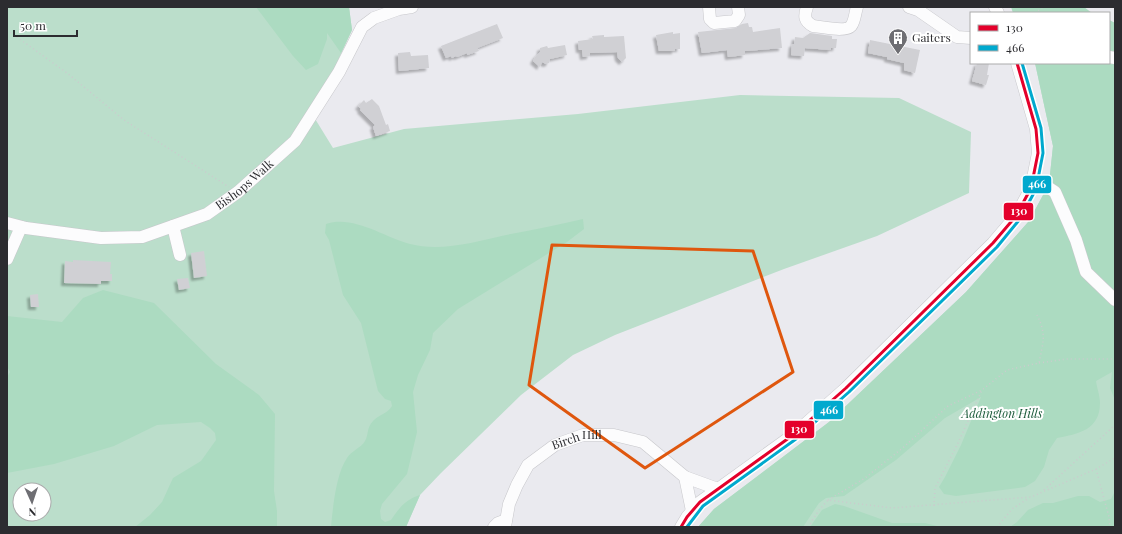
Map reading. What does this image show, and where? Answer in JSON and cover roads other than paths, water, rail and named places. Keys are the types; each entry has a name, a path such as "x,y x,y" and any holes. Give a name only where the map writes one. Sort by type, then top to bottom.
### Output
{"street":[{"name":"Bishops Walk","path":"7,223 21,227 101,238 142,237 207,214 238,192 295,142 339,72 362,27 374,18 399,9 412,7"},
{"path":"709,7 710,19 714,23 718,23 735,21 739,15 738,7"},
{"path":"807,7 804,15 809,24 813,26 843,29 849,28 852,24 857,7"},
{"path":"909,7 918,10 957,37 970,38"},
{"path":"681,527 692,511 718,489 793,435 811,420 882,353 1010,225 1022,208 1034,178 1038,152 1036,129 1017,64"},
{"path":"1034,178 1056,192 1076,240 1086,272 1115,300"},
{"path":"173,226 180,255"},
{"path":"7,260 21,227"},
{"name":"Birch Hill","path":"506,523 509,504 528,465 555,445 583,435 614,435 643,442 685,477 718,489"},
{"path":"685,477 692,511"},
{"path":"494,527 498,523 506,523"}],"place":[{"name":"Gaiters","path":"898,55"}],"park label":[{"name":"Addington Hills","path":"1002,414"}]}
